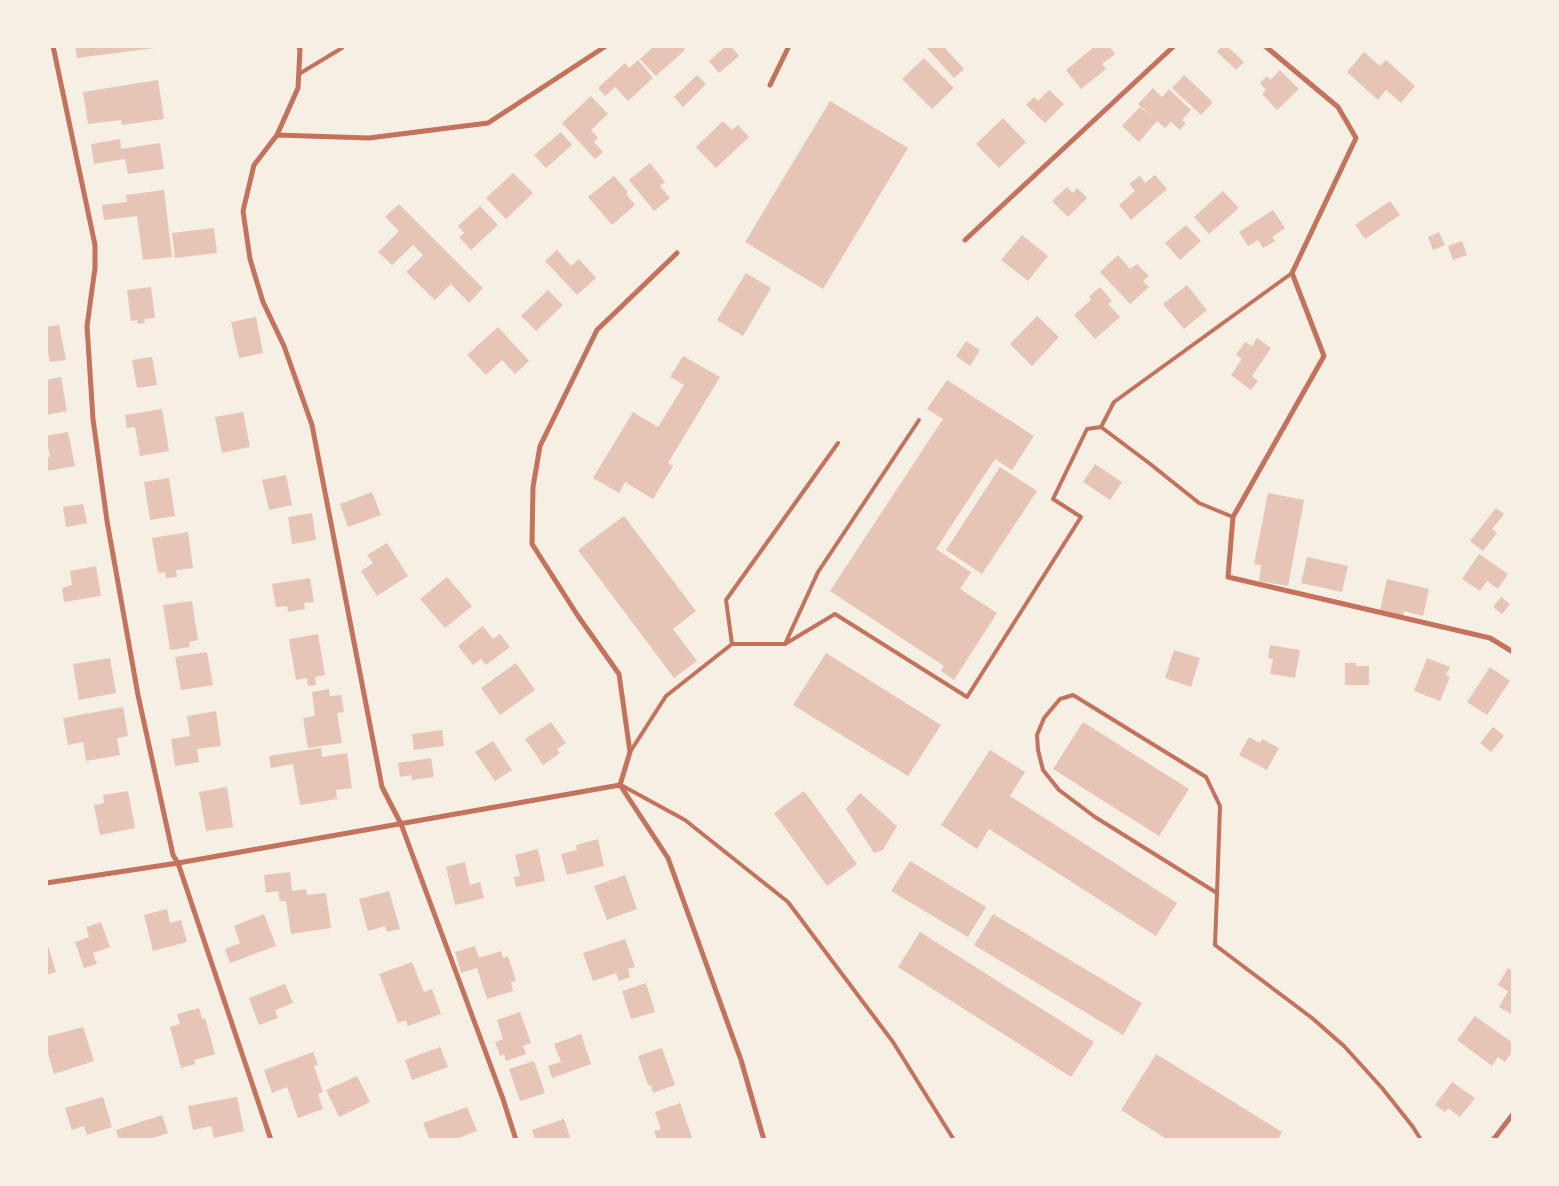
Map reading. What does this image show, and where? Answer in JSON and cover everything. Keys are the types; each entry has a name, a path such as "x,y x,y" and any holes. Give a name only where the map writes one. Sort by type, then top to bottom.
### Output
{"street":[{"path":"53,46 95,245 95,268 87,326 94,418 107,521 138,695 173,855 178,863 271,1140"},
{"path":"298,46 300,49 298,88 277,135 254,165 242,211 250,259 263,302 284,346 312,425 382,787 400,824 503,1098 516,1140"},
{"path":"277,135 369,138 488,123 606,46"},
{"path":"770,85 789,46"},
{"path":"965,240 1174,46"},
{"path":"1266,46 1338,107 1356,138 1292,273 1324,356 1233,517 1228,577 1490,638 1513,652"},
{"path":"620,785 630,752 619,674 578,616 532,544 533,487 540,446 597,330 677,253"},
{"path":"46,883 178,863 620,785"},
{"path":"620,785 668,858 741,1060 764,1140"},
{"path":"1493,1140 1513,1114"}],"lane":[{"path":"299,74 342,48 342,46"},
{"path":"1102,427 1114,402 1292,273"},
{"path":"785,644 818,572 919,420"},
{"path":"630,752 666,696 732,644 785,644 835,614 967,697 1081,517 1053,499 1087,429 1102,427 1199,503 1233,517"},
{"path":"732,644 726,600 838,442"},
{"path":"1217,893 1095,816 1059,790 1043,770 1038,750 1037,735 1044,718 1060,699 1073,695 1206,777 1220,806 1217,893 1215,945 1312,1018 1344,1046 1387,1095 1421,1140"},
{"path":"620,785 685,820 788,902 893,1042 954,1140"}],"building":[{"path":"75,46 162,46 162,47 77,58"},
{"path":"654,46 681,46 685,50 656,76 640,59"},
{"path":"726,46 731,46 739,56 719,73 709,61"},
{"path":"925,46 943,46 964,69 954,78"},
{"path":"1095,46 1109,46 1115,54 1102,64 1106,69 1081,89 1066,70"},
{"path":"1222,46 1227,46 1244,62 1236,70 1217,52"},
{"path":"1364,52 1380,66 1386,60 1415,86 1401,103 1386,90 1378,100 1347,72"},
{"path":"924,58 954,88 932,109 902,79"},
{"path":"638,60 653,78 628,101 615,87 605,96 598,88 625,63 629,68"},
{"path":"1280,70 1299,89 1277,110 1262,94 1266,90 1260,83 1267,76 1270,80"},
{"path":"697,75 706,84 683,107 674,97"},
{"path":"1184,75 1213,102 1201,115 1172,88"},
{"path":"158,80 164,119 122,125 121,120 88,124 83,92"},
{"path":"1153,88 1162,97 1169,89 1191,110 1182,120 1186,123 1180,130 1171,122 1165,128 1157,121 1139,142 1122,126 1140,107 1154,118 1138,104"},
{"path":"1049,90 1064,104 1045,123 1026,105 1034,97 1038,101"},
{"path":"591,96 608,114 591,130 598,138 594,142 603,152 595,159 562,123"},
{"path":"830,101 908,148 823,289 745,242"},
{"path":"1003,118 1026,142 999,168 976,144"},
{"path":"723,121 732,130 738,125 749,137 716,168 696,147"},
{"path":"561,132 572,145 546,168 534,155"},
{"path":"120,139 121,149 160,143 164,169 128,174 125,159 94,164 91,144"},
{"path":"650,163 665,182 660,186 670,198 654,211 629,180"},
{"path":"513,173 533,193 506,219 486,198"},
{"path":"1155,175 1167,189 1131,220 1119,205 1135,191 1129,184 1140,176 1145,183"},
{"path":"614,176 628,192 626,194 635,205 612,225 588,197"},
{"path":"1067,187 1073,193 1077,188 1087,198 1068,217 1052,201"},
{"path":"164,190 172,257 143,260 137,216 104,220 102,205 127,202 126,195"},
{"path":"1223,191 1239,208 1209,234 1194,217"},
{"path":"1390,201 1400,215 1365,239 1355,225"},
{"path":"399,204 483,288 469,303 451,284 435,300 406,272 423,255 413,245 392,265 378,252 399,231 385,217"},
{"path":"480,206 498,225 471,250 459,237 464,233 458,226"},
{"path":"1273,210 1285,228 1272,237 1275,241 1263,248 1258,240 1248,246 1239,232"},
{"path":"1186,225 1201,241 1180,260 1165,243"},
{"path":"214,228 217,253 175,258 172,233"},
{"path":"1439,232 1445,245 1433,250 1428,237"},
{"path":"1022,235 1048,256 1028,281 1001,260"},
{"path":"1462,241 1467,255 1453,260 1448,246"},
{"path":"557,250 571,266 579,259 596,278 577,295 545,261"},
{"path":"1118,255 1130,269 1137,264 1149,276 1143,281 1149,287 1130,304 1100,272"},
{"path":"746,273 771,288 743,336 717,320"},
{"path":"1187,285 1207,310 1184,329 1163,304"},
{"path":"151,287 155,318 144,319 145,323 138,324 137,320 131,321 127,290"},
{"path":"1100,287 1112,301 1108,304 1120,317 1095,339 1074,315 1091,300 1089,297"},
{"path":"548,290 563,305 536,331 521,316"},
{"path":"1037,316 1059,337 1032,366 1010,344"},
{"path":"256,317 263,353 239,358 231,322"},
{"path":"59,325 66,360 50,362 48,353 46,353 46,327"},
{"path":"498,327 529,361 515,374 502,360 486,375 467,355"},
{"path":"1257,338 1271,348 1252,376 1258,381 1251,390 1231,375 1242,359 1236,355 1245,342 1252,346"},
{"path":"966,341 980,350 970,366 956,356"},
{"path":"683,356 720,377 668,463 673,466 653,499 625,482 619,493 593,478 633,412 658,427 684,385 670,377"},
{"path":"152,357 157,385 137,388 132,360"},
{"path":"61,377 67,411 46,415 46,380"},
{"path":"947,380 1034,436 1012,470 995,459 936,549 971,572 960,589 997,613 954,680 941,671 944,666 830,591 943,419 927,409"},
{"path":"162,409 169,451 140,456 135,427 127,428 125,415"},
{"path":"243,412 250,447 222,453 215,417"},
{"path":"68,432 75,466 46,471 46,457 50,457 46,436"},
{"path":"1095,464 1122,482 1110,500 1083,482"},
{"path":"1000,467 1037,491 982,574 946,550"},
{"path":"286,475 292,505 269,510 262,480"},
{"path":"169,478 175,516 150,520 144,482"},
{"path":"372,492 381,515 348,527 340,504"},
{"path":"1268,493 1304,500 1288,586 1259,581 1261,565 1254,564"},
{"path":"83,504 87,523 66,527 63,507"},
{"path":"1496,508 1504,514 1492,529 1497,533 1483,551 1470,541"},
{"path":"312,513 316,540 292,544 288,517"},
{"path":"624,516 696,611 673,629 697,661 674,678 578,550"},
{"path":"188,532 193,568 176,570 177,577 166,578 165,572 158,573 152,538"},
{"path":"387,543 408,576 377,596 361,571 373,563 367,555"},
{"path":"1479,554 1508,574 1498,589 1487,581 1480,591 1462,579"},
{"path":"1307,557 1348,566 1342,592 1301,583"},
{"path":"96,566 101,596 64,602 62,588 72,585 70,571"},
{"path":"447,577 472,606 445,628 420,599"},
{"path":"310,578 314,602 304,603 305,609 288,612 287,606 276,607 272,584"},
{"path":"1387,579 1429,589 1423,616 1404,611 1403,616 1380,610"},
{"path":"1501,597 1510,604 1502,614 1493,607"},
{"path":"192,601 198,640 189,642 190,647 170,650 163,605"},
{"path":"483,626 493,639 500,634 510,647 486,665 481,659 473,665 458,646"},
{"path":"318,634 325,675 315,677 316,685 308,686 307,678 296,680 289,639"},
{"path":"1270,645 1300,650 1295,678 1270,674 1273,659 1268,658"},
{"path":"1174,650 1200,658 1191,687 1165,678"},
{"path":"207,652 213,685 181,690 175,657"},
{"path":"826,653 941,725 908,776 793,705"},
{"path":"110,658 116,693 79,700 73,664"},
{"path":"1427,658 1450,667 1446,675 1450,677 1440,701 1414,691"},
{"path":"516,663 535,690 500,715 481,688"},
{"path":"1345,663 1356,663 1356,666 1369,666 1369,685 1345,685"},
{"path":"1490,667 1510,681 1487,715 1467,702"},
{"path":"329,689 330,696 341,695 344,712 337,713 342,743 308,748 303,718 315,716 312,692"},
{"path":"123,707 128,736 117,738 120,755 86,761 83,742 68,745 63,718"},
{"path":"216,711 221,746 197,749 199,762 175,766 171,739 190,736 187,716"},
{"path":"551,722 566,743 557,749 560,753 543,765 525,739"},
{"path":"1083,722 1189,789 1159,836 1053,769"},
{"path":"1493,727 1504,736 1491,752 1480,743"},
{"path":"442,730 444,746 414,750 412,734"},
{"path":"1249,737 1260,743 1262,739 1279,748 1267,770 1239,755"},
{"path":"493,741 512,770 495,781 475,752"},
{"path":"321,748 322,757 347,753 352,788 336,790 337,799 300,805 293,764 271,768 269,756"},
{"path":"990,750 1025,772 1010,796 1177,903 1156,936 989,829 977,849 941,825"},
{"path":"431,758 434,777 412,780 411,775 400,777 398,763"},
{"path":"227,787 233,827 206,831 199,792"},
{"path":"128,791 135,828 100,835 94,805 104,803 103,795"},
{"path":"804,791 857,864 827,886 774,813"},
{"path":"860,793 897,826 883,850 874,853 846,809"},
{"path":"598,839 604,866 567,875 561,854 577,850 576,845"},
{"path":"538,849 545,881 516,887 514,877 520,876 515,855"},
{"path":"910,861 986,907 968,937 891,891"},
{"path":"465,862 470,885 480,882 484,898 455,905 446,867"},
{"path":"290,872 292,891 306,889 307,895 326,893 331,928 291,934 286,901 280,901 278,891 266,893 264,875"},
{"path":"625,875 637,909 607,920 594,886"},
{"path":"389,891 400,929 387,932 385,926 368,931 359,899"},
{"path":"167,909 170,923 181,920 187,942 153,951 144,915"},
{"path":"264,914 276,946 230,963 225,949 240,943 234,926"},
{"path":"993,914 1142,1003 1123,1035 974,945"},
{"path":"101,922 110,947 93,953 97,964 84,968 75,942 89,937 86,927"},
{"path":"920,932 1094,1042 1071,1077 898,967"},
{"path":"46,939 56,972 46,975"},
{"path":"625,939 635,967 628,969 630,977 619,981 616,973 593,981 583,953"},
{"path":"475,946 479,958 501,951 503,958 508,956 516,981 511,982 513,991 487,999 477,968 461,973 455,952"},
{"path":"412,962 424,992 432,989 441,1014 408,1026 406,1020 398,1023 379,974"},
{"path":"1508,968 1513,971 1513,1015 1499,1007 1508,991 1498,985"},
{"path":"646,983 655,1012 631,1019 622,991"},
{"path":"285,984 293,1003 275,1010 278,1018 259,1025 249,998"},
{"path":"199,1008 202,1019 205,1018 215,1054 194,1060 195,1064 181,1068 170,1027 180,1024 177,1014"},
{"path":"520,1012 531,1043 523,1046 526,1054 506,1061 504,1054 500,1056 495,1042 503,1039 497,1020"},
{"path":"1475,1016 1513,1043 1513,1051 1505,1062 1498,1057 1492,1066 1457,1040"},
{"path":"83,1027 94,1061 54,1074 46,1047 46,1037"},
{"path":"581,1034 591,1064 552,1078 548,1066 561,1062 554,1044"},
{"path":"440,1047 448,1067 412,1080 405,1060"},
{"path":"662,1048 675,1085 653,1093 651,1085 648,1085 638,1056"},
{"path":"313,1052 318,1065 314,1066 323,1092 318,1094 323,1109 298,1118 287,1087 272,1093 264,1070"},
{"path":"1156,1054 1282,1132 1278,1140 1168,1140 1121,1110"},
{"path":"534,1061 545,1093 520,1101 509,1069"},
{"path":"357,1076 370,1102 339,1117 326,1090"},
{"path":"1452,1082 1475,1098 1460,1117 1448,1108 1445,1112 1435,1105"},
{"path":"103,1097 112,1127 87,1135 84,1126 72,1130 65,1108"},
{"path":"237,1097 244,1131 214,1138 211,1126 193,1130 188,1106"},
{"path":"680,1103 692,1138 689,1140 657,1140 654,1131 661,1129 655,1112"},
{"path":"467,1107 477,1131 453,1140 430,1140 423,1123"},
{"path":"162,1115 168,1133 147,1140 119,1140 116,1130"},
{"path":"564,1119 571,1140 535,1140 532,1130"}]}
